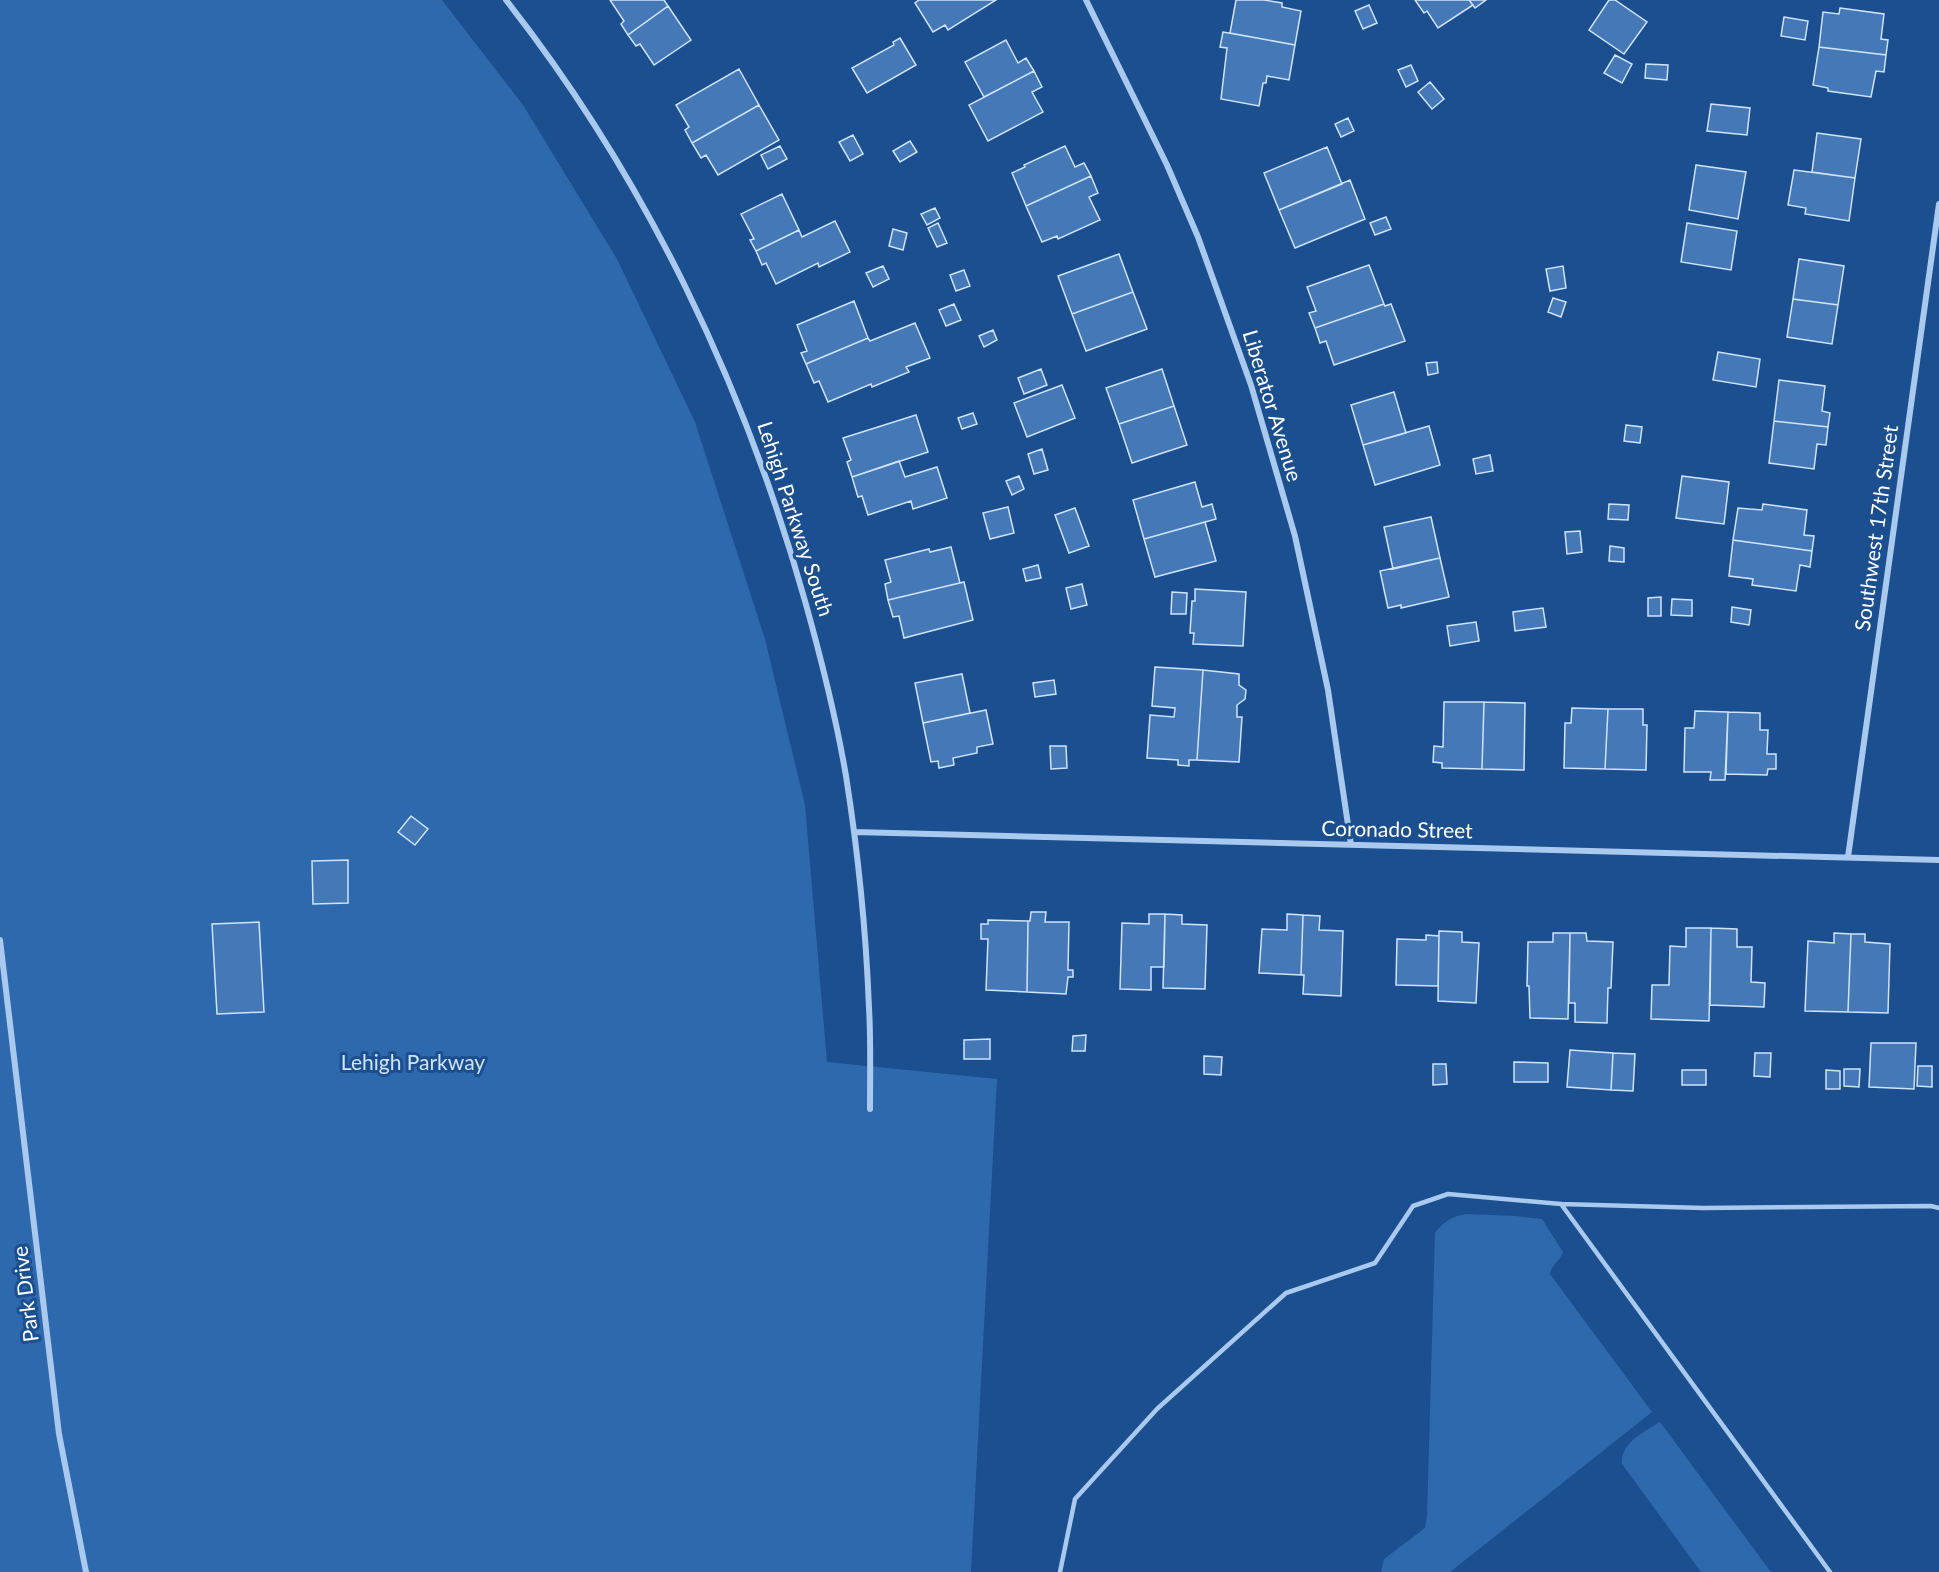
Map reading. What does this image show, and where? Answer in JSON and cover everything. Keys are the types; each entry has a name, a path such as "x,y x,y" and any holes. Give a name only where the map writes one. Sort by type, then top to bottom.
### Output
{"street":[{"name":"Lehigh Parkway South","path":"506,0 590,117 647,212 697,310 746,421 787,536 820,653 845,772 854,832 870,1010 870,1109"},
{"name":"Liberator Avenue","path":"1086,0 1171,175 1198,237 1251,385 1295,536 1328,690 1351,845"},
{"name":"Southwest 17th Street","path":"1848,857 1939,204"},
{"name":"Coronado Street","path":"854,832 1939,860"},
{"name":"Park Drive","path":"0,940 59,1434 86,1572"}],"lane":[{"path":"1060,1572 1075,1498 1157,1409 1286,1293 1375,1263 1413,1206 1448,1194 1561,1204 1703,1208 1920,1206 1939,1208"},
{"path":"1561,1204 1830,1572"}],"green space":[{"name":"Lehigh Parkway","path":"0,0 442,0 523,105 617,259 695,422 765,639 805,805 827,1062 997,1079 971,1572 0,1572"},
{"path":"1466,1214 1542,1219 1563,1252 1550,1274 1652,1412 1450,1572 1381,1572 1384,1559 1425,1528 1435,1233 1448,1220"},
{"path":"1660,1422 1771,1572 1701,1572 1622,1464 1622,1457 1629,1444"}],"building":[{"path":"610,0 664,0 668,6 628,35 621,24 624,21"},
{"path":"919,0 996,0 948,30 945,25 933,32 915,3"},
{"path":"1236,0 1264,0 1282,3 1282,7 1301,11 1295,45 1230,33"},
{"path":"1415,0 1469,0 1473,5 1438,28 1427,11 1424,13"},
{"path":"1469,0 1486,0 1475,8"},
{"path":"1609,0 1615,0 1647,22 1624,54 1589,30"},
{"path":"1369,5 1377,23 1363,29 1355,11"},
{"path":"668,6 691,40 654,65 640,44 636,46 628,35"},
{"path":"1840,8 1884,14 1881,39 1888,40 1886,55 1819,47 1823,12 1839,14"},
{"path":"1784,17 1808,21 1805,40 1781,36"},
{"path":"1223,32 1295,45 1289,80 1267,76 1266,83 1263,83 1259,106 1221,99 1227,48 1220,47"},
{"path":"900,38 916,65 867,93 852,68 894,45 893,42"},
{"path":"1006,40 1018,63 1026,58 1034,71 984,97 965,62"},
{"path":"1819,47 1886,55 1884,72 1876,71 1871,97 1828,91 1828,88 1813,85"},
{"path":"1615,55 1632,64 1622,83 1604,73"},
{"path":"1646,64 1668,65 1667,80 1645,78"},
{"path":"1411,65 1418,81 1406,87 1398,70"},
{"path":"739,69 759,105 692,143 685,130 689,127 676,105"},
{"path":"1034,71 1042,87 1032,92 1043,112 988,141 969,105"},
{"path":"1430,82 1444,99 1432,109 1418,92"},
{"path":"1711,104 1750,108 1747,135 1707,131"},
{"path":"759,105 779,140 718,175 706,155 701,158 692,143"},
{"path":"1348,118 1354,131 1341,137 1335,124"},
{"path":"1817,133 1861,139 1855,178 1812,172"},
{"path":"853,135 863,154 850,161 839,142"},
{"path":"910,141 917,152 900,162 893,151"},
{"path":"780,146 787,159 768,169 761,155"},
{"path":"1065,146 1075,167 1084,163 1091,176 1026,206 1012,173"},
{"path":"1327,147 1342,184 1279,210 1264,173"},
{"path":"1696,165 1746,172 1738,219 1689,210"},
{"path":"1794,170 1855,178 1849,221 1805,214 1806,208 1788,205"},
{"path":"1091,176 1098,193 1089,197 1100,220 1058,239 1057,236 1042,242 1026,206"},
{"path":"1350,180 1365,219 1295,248 1279,210"},
{"path":"782,194 799,230 756,251 750,240 754,239 741,214"},
{"path":"935,208 940,218 927,225 921,214"},
{"path":"1386,217 1391,229 1375,235 1370,223"},
{"path":"835,221 850,252 819,267 818,263 776,284 766,263 762,265 756,251 799,230 802,237"},
{"path":"938,223 947,243 937,247 928,228"},
{"path":"1687,223 1737,231 1731,270 1681,262"},
{"path":"893,229 907,233 903,250 889,246"},
{"path":"1119,254 1133,292 1072,314 1058,276"},
{"path":"1799,259 1844,266 1838,305 1793,299"},
{"path":"1369,265 1384,304 1315,328 1309,313 1316,311 1307,287"},
{"path":"883,266 889,279 873,287 866,273"},
{"path":"1563,266 1566,288 1550,291 1546,269"},
{"path":"964,270 970,286 956,291 950,275"},
{"path":"1133,292 1147,329 1086,351 1072,314"},
{"path":"1553,298 1566,302 1561,317 1548,312"},
{"path":"1793,299 1838,305 1832,344 1787,337"},
{"path":"854,301 868,338 806,364 801,353 807,351 797,325"},
{"path":"954,304 961,320 946,326 939,310"},
{"path":"1384,304 1385,306 1391,304 1405,341 1334,365 1326,341 1320,343 1315,328"},
{"path":"915,323 930,358 906,367 909,372 872,387 871,384 828,402 819,381 814,383 806,364 868,338 870,341"},
{"path":"993,330 997,340 984,347 979,336"},
{"path":"1718,352 1760,359 1756,387 1713,380"},
{"path":"1437,362 1438,373 1428,375 1426,363"},
{"path":"1041,369 1047,385 1024,394 1018,378"},
{"path":"1162,369 1174,406 1119,424 1106,388"},
{"path":"1779,380 1825,386 1822,411 1830,413 1828,427 1774,421"},
{"path":"1062,385 1075,418 1027,437 1014,403"},
{"path":"1394,392 1406,433 1363,445 1351,405"},
{"path":"1174,406 1187,445 1132,463 1119,424"},
{"path":"973,413 977,424 962,429 958,418"},
{"path":"916,415 928,452 852,477 847,462 851,460 843,438"},
{"path":"1774,421 1828,427 1826,445 1817,444 1814,469 1769,463"},
{"path":"1626,425 1642,427 1640,443 1624,441"},
{"path":"1429,426 1440,465 1375,485 1363,445"},
{"path":"1042,449 1048,470 1034,474 1028,454"},
{"path":"1490,455 1493,471 1476,474 1473,459"},
{"path":"899,461 905,477 937,467 947,498 913,509 911,501 868,515 862,496 858,497 852,477"},
{"path":"1019,476 1024,489 1012,495 1006,481"},
{"path":"1682,476 1729,482 1724,524 1676,518"},
{"path":"1195,482 1202,507 1212,504 1216,519 1144,539 1133,500"},
{"path":"1609,504 1629,505 1628,520 1608,519"},
{"path":"1763,504 1807,510 1804,535 1814,536 1812,551 1733,540 1738,508 1762,510"},
{"path":"1008,507 1014,533 990,539 983,513"},
{"path":"1075,508 1089,546 1069,553 1055,515"},
{"path":"1431,517 1440,558 1393,569 1384,527"},
{"path":"1205,522 1216,561 1155,577 1144,539"},
{"path":"1580,531 1582,552 1567,554 1565,532"},
{"path":"1733,540 1812,551 1810,567 1800,565 1796,591 1752,585 1753,579 1729,576"},
{"path":"1610,546 1624,548 1624,562 1609,561"},
{"path":"951,547 960,583 888,600 885,584 891,582 885,560 929,549 930,552"},
{"path":"1440,558 1449,597 1401,608 1401,605 1388,608 1380,571"},
{"path":"1038,565 1041,578 1026,581 1023,569"},
{"path":"964,582 973,620 904,638 899,616 893,617 888,600"},
{"path":"1082,584 1087,605 1071,609 1066,588"},
{"path":"1195,589 1246,592 1243,646 1193,644 1194,633 1190,633"},
{"path":"1172,592 1187,593 1186,614 1171,614"},
{"path":"1661,597 1661,616 1648,616 1648,598"},
{"path":"1672,599 1692,600 1692,616 1671,615"},
{"path":"1732,607 1751,610 1749,625 1731,622"},
{"path":"1543,608 1546,627 1515,631 1513,612"},
{"path":"1476,622 1479,641 1450,646 1447,626"},
{"path":"1155,667 1203,670 1197,760 1189,760 1189,766 1178,765 1178,760 1147,758 1150,715 1174,717 1175,708 1152,706"},
{"path":"1203,670 1239,674 1239,685 1246,690 1245,699 1237,705 1237,717 1242,717 1239,762 1197,760"},
{"path":"962,674 970,713 923,723 915,683"},
{"path":"1054,680 1056,694 1035,697 1033,683"},
{"path":"1444,702 1484,702 1482,769 1442,768 1442,763 1433,762 1434,746 1443,747"},
{"path":"1484,702 1525,703 1524,770 1482,769"},
{"path":"1572,708 1608,709 1605,769 1564,768 1565,723 1571,723"},
{"path":"1608,709 1643,709 1643,725 1647,725 1646,770 1605,769"},
{"path":"986,710 993,744 977,747 977,753 953,758 954,765 939,768 938,761 931,762 923,723"},
{"path":"1695,711 1728,712 1725,780 1710,780 1711,772 1684,772 1685,728 1694,728"},
{"path":"1728,712 1760,713 1760,730 1768,730 1767,754 1776,754 1776,769 1768,769 1767,775 1726,774"},
{"path":"1050,746 1066,746 1067,768 1051,769"},
{"path":"411,816 428,829 415,845 398,832"},
{"path":"348,860 348,903 313,904 312,861"},
{"path":"1031,912 1046,912 1045,922 1069,922 1068,970 1073,970 1073,977 1068,977 1066,994 1027,992 1028,921 1030,921"},
{"path":"1149,914 1165,914 1164,967 1151,967 1151,990 1120,989 1122,923 1149,924"},
{"path":"1165,914 1182,915 1182,924 1207,925 1205,989 1163,988"},
{"path":"1287,914 1303,915 1301,975 1259,973 1262,929 1287,930"},
{"path":"1303,915 1320,916 1319,930 1343,931 1341,996 1303,994 1304,975 1301,975"},
{"path":"988,920 1028,921 1027,992 986,990 988,939 981,939 981,924 988,924"},
{"path":"259,922 264,1012 217,1014 212,924"},
{"path":"1686,928 1711,928 1709,1021 1651,1019 1652,985 1669,985 1670,946 1686,947"},
{"path":"1711,928 1737,929 1737,947 1752,947 1751,982 1765,983 1764,1007 1710,1005"},
{"path":"1439,931 1462,932 1462,942 1479,943 1476,1003 1438,1001"},
{"path":"1553,933 1570,933 1568,1019 1530,1018 1529,986 1527,986 1528,942 1553,942"},
{"path":"1570,933 1586,933 1587,941 1613,942 1607,1023 1575,1022 1575,1003 1569,1003"},
{"path":"1834,933 1851,934 1848,1012 1805,1011 1808,941 1834,943"},
{"path":"1851,934 1865,934 1865,942 1890,944 1888,1013 1848,1012"},
{"path":"1426,935 1439,936 1438,986 1396,985 1397,939 1426,940"},
{"path":"1086,1035 1085,1051 1072,1051 1073,1036"},
{"path":"990,1039 990,1059 964,1059 964,1040"},
{"path":"1871,1043 1916,1043 1914,1089 1869,1087"},
{"path":"1570,1050 1613,1053 1611,1090 1567,1087"},
{"path":"1613,1053 1635,1054 1633,1091 1611,1090"},
{"path":"1755,1053 1771,1053 1770,1077 1754,1076"},
{"path":"1204,1056 1222,1057 1221,1075 1204,1074"},
{"path":"1514,1062 1548,1063 1548,1082 1514,1082"},
{"path":"1433,1064 1446,1064 1447,1084 1433,1085"},
{"path":"1918,1066 1932,1066 1932,1087 1917,1086"},
{"path":"1844,1069 1860,1069 1859,1087 1844,1086"},
{"path":"1682,1070 1706,1070 1706,1085 1682,1085"},
{"path":"1826,1070 1840,1071 1840,1089 1826,1089"}]}
